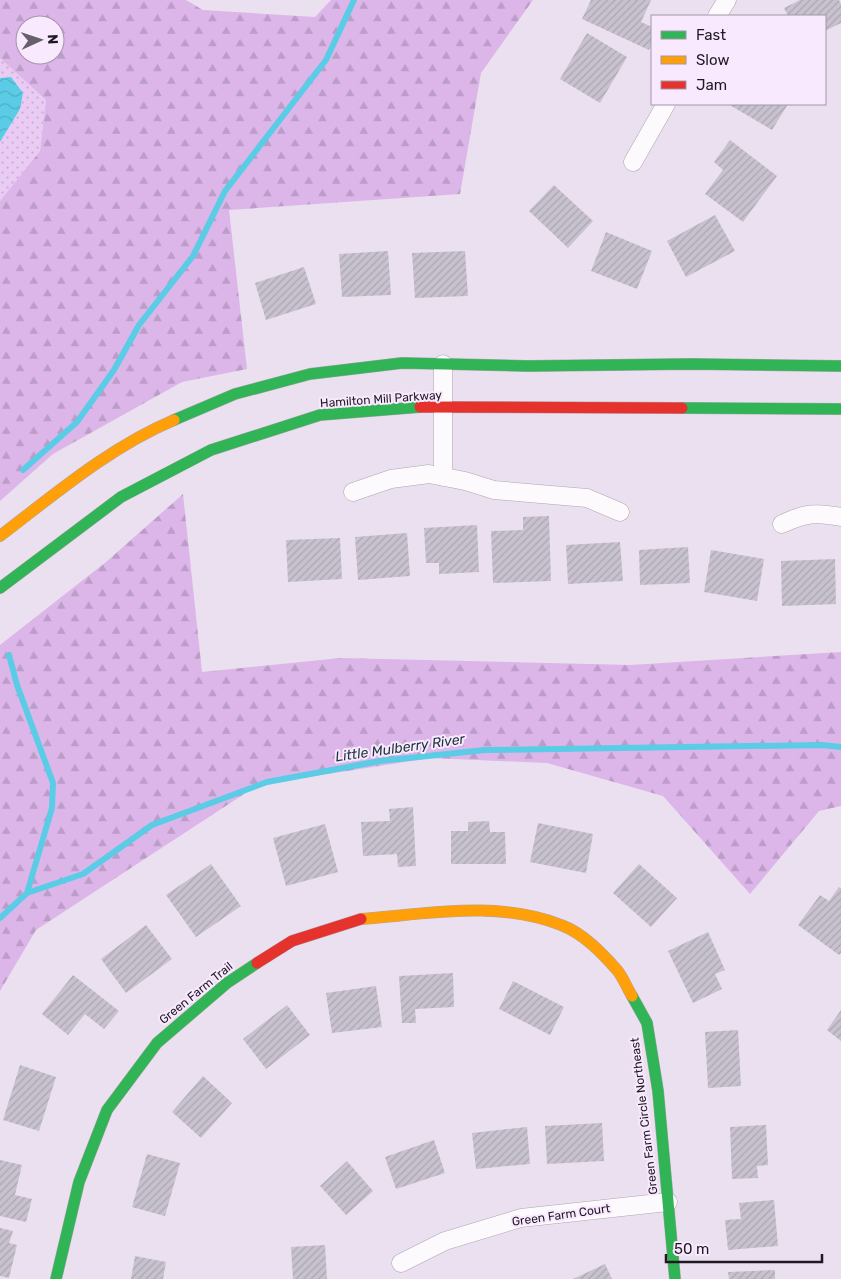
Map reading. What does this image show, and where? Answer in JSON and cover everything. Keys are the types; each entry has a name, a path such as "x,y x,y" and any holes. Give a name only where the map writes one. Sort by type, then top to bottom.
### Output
{"street":[{"path":"718,15 726,0"},
{"path":"632,162 665,105"},
{"path":"0,536 83,472 154,428 235,394 310,374 402,363 528,366 691,364 841,366"},
{"path":"443,364 443,477"},
{"name":"Hamilton Mill Parkway","path":"0,588 121,497 211,450 320,415 414,408 841,409"},
{"path":"353,492 391,479 429,474 465,481 494,490 587,498 620,512"},
{"path":"782,524 802,515 826,514 841,517"},
{"name":"Green Farm Trail","path":"56,1279 79,1182 106,1110 157,1043 226,982 292,941 359,919 480,910 523,914 562,925"},
{"name":"Green Farm Circle Northeast","path":"562,925 586,940 618,971 647,1023 658,1091 675,1279"},
{"name":"Green Farm Court","path":"401,1263 445,1241 521,1218 668,1202"}],"shaded area":[{"path":"0,58 46,100 40,151 0,201 0,142 20,109 11,77 0,78"}],"green space":[{"path":"0,0 186,0 203,10 315,17 331,0 533,0 481,73 460,194 229,210 247,369 182,382 53,454 0,501 0,201 40,151 46,100 0,58"},
{"path":"183,494 202,672 341,658 630,665 841,652 841,806 819,811 750,894 663,796 547,763 430,758 258,785 36,930 0,991 0,645 106,562"}],"water":[{"path":"11,77 23,93 20,109 0,142 0,78"}],"building":[{"path":"591,0 651,0 641,22 651,27 651,45 649,50 582,19"},
{"path":"800,0 839,0 841,4 841,23 826,30 826,15 788,15 784,8"},
{"path":"587,33 627,57 600,103 560,79"},
{"path":"730,105 787,105 772,130"},
{"path":"730,140 777,176 743,222 705,194 723,170 714,162"},
{"path":"554,185 593,221 568,248 529,211"},
{"path":"715,215 735,251 686,277 667,241"},
{"path":"606,232 652,251 637,289 591,271"},
{"path":"388,251 391,295 342,297 339,254"},
{"path":"465,251 468,296 415,298 412,253"},
{"path":"304,267 316,304 266,320 255,283"},
{"path":"549,516 551,581 493,583 491,531 523,530 523,517"},
{"path":"477,525 479,572 439,574 439,563 426,563 424,528"},
{"path":"407,533 410,576 358,580 355,537"},
{"path":"340,538 342,579 288,582 286,540"},
{"path":"620,542 623,581 568,584 566,545"},
{"path":"688,547 690,583 640,585 639,550"},
{"path":"711,550 764,559 757,601 704,592"},
{"path":"835,559 836,604 782,606 781,561"},
{"path":"413,807 416,866 398,867 397,854 363,856 361,822 390,821 389,809"},
{"path":"489,821 490,832 505,832 506,864 451,864 451,831 468,831 468,822"},
{"path":"538,823 593,834 586,873 530,862"},
{"path":"325,824 338,872 286,886 273,838"},
{"path":"211,864 241,906 196,937 166,895"},
{"path":"639,864 677,898 651,927 613,893"},
{"path":"839,887 841,888 841,953 839,955 798,925 820,895 829,901"},
{"path":"146,925 172,959 126,993 101,959"},
{"path":"708,932 725,970 715,974 722,989 693,1003 668,951"},
{"path":"453,973 454,1007 415,1009 416,1023 402,1023 399,976"},
{"path":"73,975 119,1011 104,1029 85,1014 68,1035 42,1014"},
{"path":"513,981 564,1007 550,1035 499,1009"},
{"path":"376,986 382,1027 332,1033 326,993"},
{"path":"287,1005 310,1035 266,1069 243,1039"},
{"path":"841,1010 841,1041 827,1030"},
{"path":"738,1030 741,1086 708,1088 705,1032"},
{"path":"20,1065 56,1077 39,1131 3,1120"},
{"path":"203,1076 232,1103 201,1138 172,1112"},
{"path":"602,1123 604,1161 547,1164 545,1126"},
{"path":"766,1125 768,1165 757,1166 758,1178 732,1179 730,1127"},
{"path":"527,1127 530,1164 476,1169 472,1133"},
{"path":"434,1140 445,1173 396,1189 385,1157"},
{"path":"147,1154 180,1163 165,1216 132,1207"},
{"path":"0,1160 22,1165 15,1195 32,1199 26,1222 0,1216"},
{"path":"347,1161 373,1191 346,1215 320,1186"},
{"path":"774,1200 778,1246 728,1250 725,1220 741,1219 739,1203"},
{"path":"0,1228 13,1231 9,1243 17,1245 9,1278 0,1276"},
{"path":"325,1245 327,1279 293,1279 291,1247"},
{"path":"135,1256 166,1262 163,1279 131,1279"},
{"path":"605,1264 612,1279 573,1279"},
{"path":"775,1270 775,1279 729,1279 728,1272"}],"waterway":[{"path":"23,470 77,422 114,370 139,325 193,256 225,191 326,60 354,0"},
{"path":"9,655 17,685 53,783 52,808 27,893"},
{"name":"Little Mulberry River","path":"0,918 27,893 83,874 152,825 267,782 380,761 485,750 822,745 841,747"}],"traffic: fast":[{"path":"174,420 235,394 310,374 402,363 528,366 691,364 841,366"},
{"path":"0,588 121,497 211,450 320,415 420,407"},
{"path":"682,408 841,409"},
{"path":"56,1279 79,1182 107,1110 157,1043 227,983 257,963"},
{"path":"632,996 647,1023 658,1091 675,1279"}],"traffic: slow":[{"path":"0,536 105,457 150,431 174,420"},
{"path":"361,919 462,911 487,911 537,917 561,925 577,933 592,944 617,970 632,996"}],"traffic: jam":[{"path":"420,407 682,408"},
{"path":"257,963 292,941 361,919"}]}
